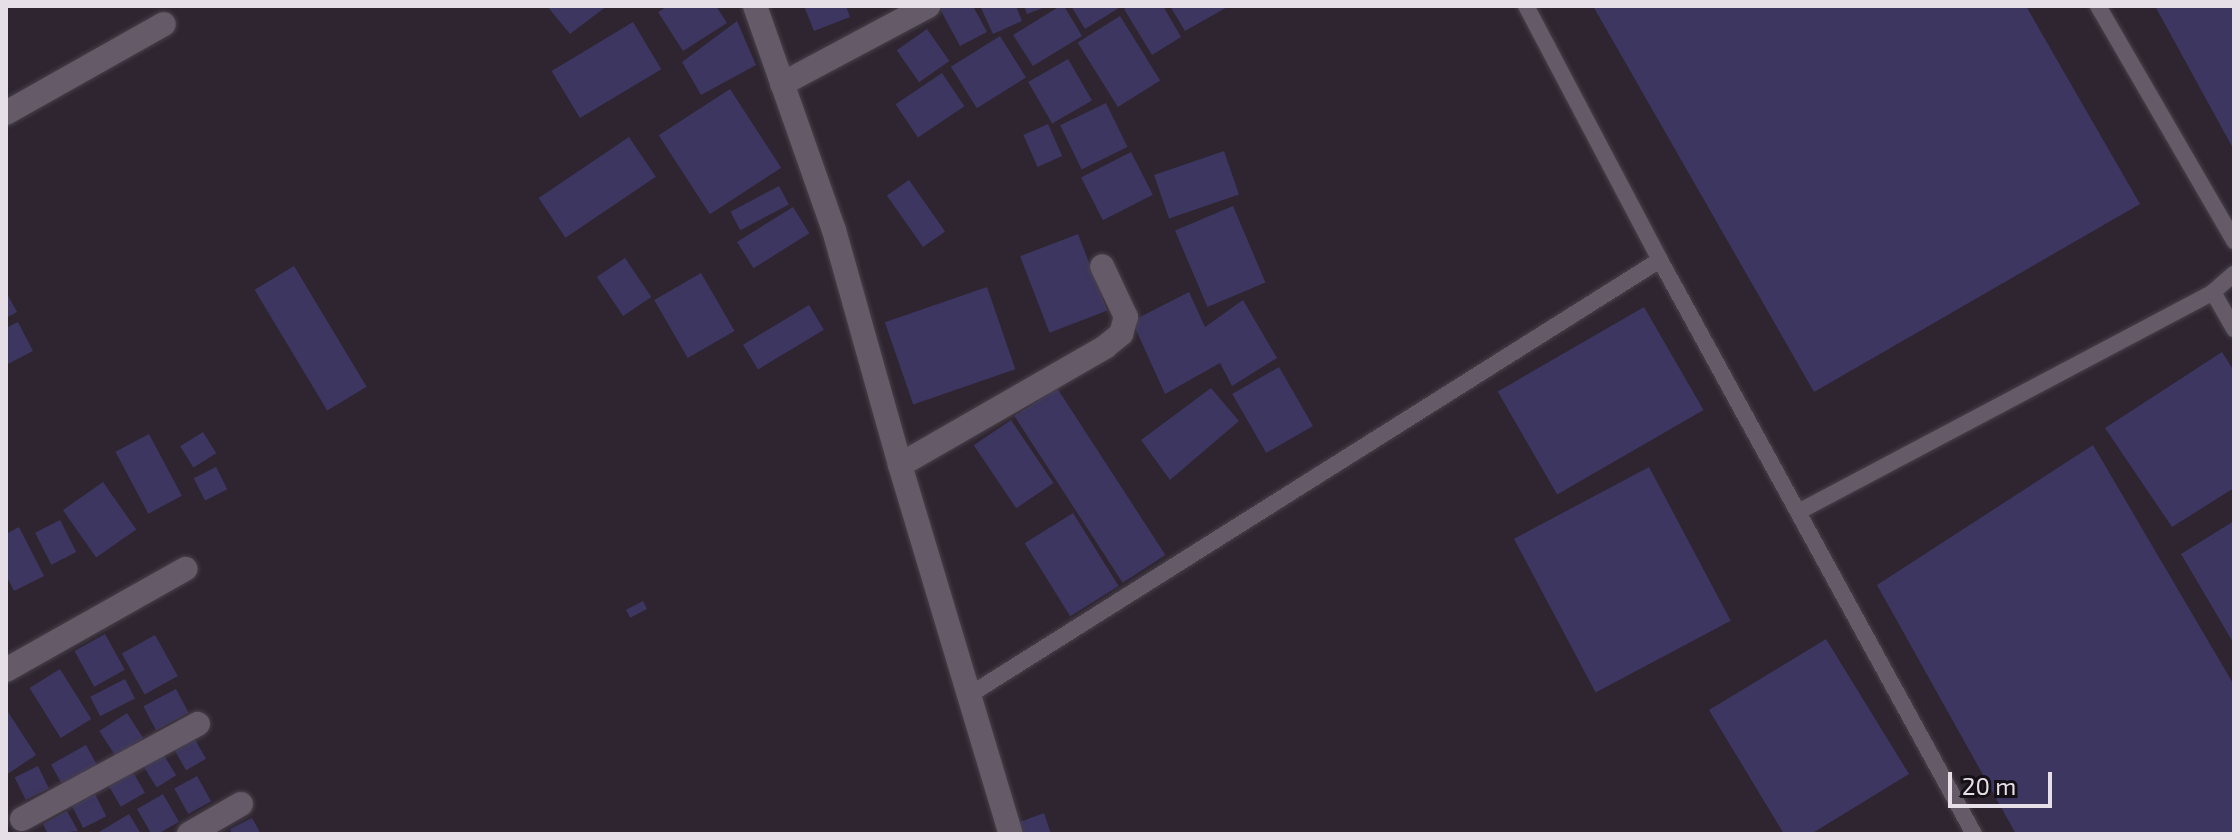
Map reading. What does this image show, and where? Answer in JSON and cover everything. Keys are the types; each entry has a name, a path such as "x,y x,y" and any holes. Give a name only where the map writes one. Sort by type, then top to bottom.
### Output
{"street":[{"path":"755,6 834,230 900,465 1011,834"},
{"path":"782,84 928,6"},
{"path":"6,113 164,24"},
{"path":"900,465 1121,334 1126,317 1102,266"},
{"path":"6,670 185,569"},
{"path":"20,824 198,724"},
{"path":"189,834 241,804"}],"lane":[{"path":"1526,6 1660,260 1974,834"},
{"path":"2098,6 2234,241"},
{"path":"971,694 1660,260"},
{"path":"1800,511 2213,292 2234,274"},
{"path":"2213,292 2234,329"}],"building":[{"path":"547,6 607,6 570,34"},
{"path":"668,6 716,6 727,23 683,51 658,12"},
{"path":"804,6 846,6 850,17 814,31"},
{"path":"946,6 973,6 987,32 960,46 940,9"},
{"path":"980,6 1016,6 1022,21 993,34"},
{"path":"1024,6 1048,6 1027,14"},
{"path":"1064,6 1082,36 1033,66 1013,35"},
{"path":"1071,6 1122,6 1085,29"},
{"path":"1129,6 1163,6 1181,37 1152,55 1124,9"},
{"path":"1170,6 1229,6 1185,31"},
{"path":"1593,6 2026,6 2140,204 1814,392"},
{"path":"2155,6 2234,6 2234,150"},
{"path":"1120,16 1160,80 1118,107 1078,42"},
{"path":"737,21 756,65 701,95 682,62"},
{"path":"633,22 661,69 580,118 552,71"},
{"path":"927,29 949,61 919,82 897,50"},
{"path":"1000,36 1026,78 977,108 951,67"},
{"path":"1068,59 1092,101 1052,124 1028,82"},
{"path":"942,73 964,106 918,137 896,104"},
{"path":"730,89 781,168 710,214 659,135"},
{"path":"1106,103 1127,147 1082,169 1060,125"},
{"path":"1048,124 1062,156 1038,167 1023,135"},
{"path":"629,137 656,177 565,238 539,198"},
{"path":"1224,151 1239,194 1169,219 1154,175"},
{"path":"1131,152 1153,195 1103,220 1081,177"},
{"path":"909,180 945,232 923,247 887,195"},
{"path":"779,186 789,205 740,230 730,212"},
{"path":"1233,206 1265,282 1207,307 1175,231"},
{"path":"793,207 809,233 753,268 737,242"},
{"path":"1078,234 1107,311 1050,333 1020,256"},
{"path":"625,258 651,297 623,316 597,277"},
{"path":"294,266 367,387 327,411 255,290"},
{"path":"701,273 735,331 688,358 654,300"},
{"path":"987,287 1015,369 913,404 885,322"},
{"path":"6,292 17,312 6,318"},
{"path":"1189,292 1205,327 1243,300 1277,358 1232,386 1220,363 1165,394 1132,321"},
{"path":"809,305 824,330 758,370 743,345"},
{"path":"1644,307 1704,410 1557,495 1498,392"},
{"path":"18,322 33,351 6,365 6,328"},
{"path":"2222,352 2234,371 2234,488 2172,527 2105,428"},
{"path":"1279,367 1313,426 1266,453 1232,394"},
{"path":"1057,388 1165,555 1123,583 1014,416"},
{"path":"1211,388 1239,421 1170,480 1141,440"},
{"path":"1011,420 1053,483 1016,508 974,445"},
{"path":"203,432 216,453 193,468 180,446"},
{"path":"149,434 182,496 148,514 115,452"},
{"path":"2093,445 2234,685 2234,834 2016,834 1877,585"},
{"path":"216,467 227,489 205,501 194,478"},
{"path":"1649,467 1731,621 1596,692 1514,539"},
{"path":"103,482 136,530 96,558 63,510"},
{"path":"1073,513 1119,586 1070,616 1025,543"},
{"path":"60,520 76,552 51,565 35,533"},
{"path":"2234,521 2234,644 2181,554"},
{"path":"19,527 44,576 14,591 6,575 6,534"},
{"path":"643,601 647,609 630,618 626,610"},
{"path":"105,634 125,670 94,687 74,651"},
{"path":"155,635 178,676 145,695 122,653"},
{"path":"1826,639 1909,774 1811,834 1784,834 1709,710"},
{"path":"60,669 91,719 61,738 29,688"},
{"path":"125,679 135,699 100,716 90,697"},
{"path":"176,689 189,713 156,730 143,706"},
{"path":"6,709 36,755 6,775"},
{"path":"127,713 143,738 116,756 99,731"},
{"path":"194,738 206,759 186,770 174,750"},
{"path":"86,745 98,767 63,786 51,764"},
{"path":"163,754 176,775 157,787 143,766"},
{"path":"38,766 49,788 26,800 15,777"},
{"path":"133,772 145,793 121,807 109,786"},
{"path":"197,776 211,801 188,814 174,789"},
{"path":"95,794 106,816 83,828 72,806"},
{"path":"163,794 179,822 158,834 151,834 137,809"},
{"path":"67,811 78,831 48,834 43,824"},
{"path":"1044,813 1051,834 1024,834 1020,822"},
{"path":"129,814 141,834 100,834 99,832"},
{"path":"252,818 261,834 232,834 230,829"}]}
